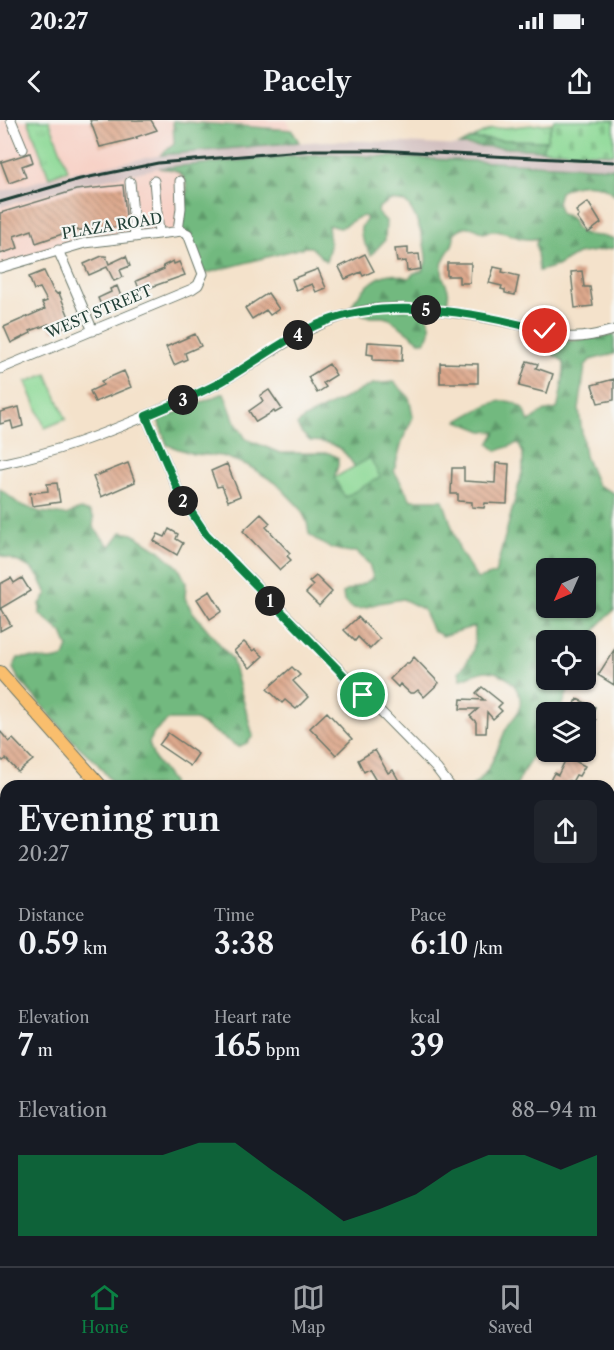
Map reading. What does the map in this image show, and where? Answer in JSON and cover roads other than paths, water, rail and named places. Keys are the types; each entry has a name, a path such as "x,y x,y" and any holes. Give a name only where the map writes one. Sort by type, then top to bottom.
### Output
{"main road":[{"path":"0,672 96,780"}],"street":[{"path":"11,120 23,149"},
{"path":"154,181 159,233"},
{"path":"178,231 181,208 180,181"},
{"path":"130,182 135,236"},
{"name":"PLAZA ROAD","path":"0,268 94,241 182,231 188,234 203,274"},
{"path":"58,250 93,331"},
{"name":"WEST STREET","path":"0,369 192,289 198,285 203,274"},
{"path":"0,464 68,447 146,416 221,382 323,322 368,309 417,309 477,316 571,337 614,330"},
{"path":"146,416 180,495 206,534 445,780"}],"railway":[{"path":"0,202 80,179 158,163 314,150 375,150 614,162"}]}
